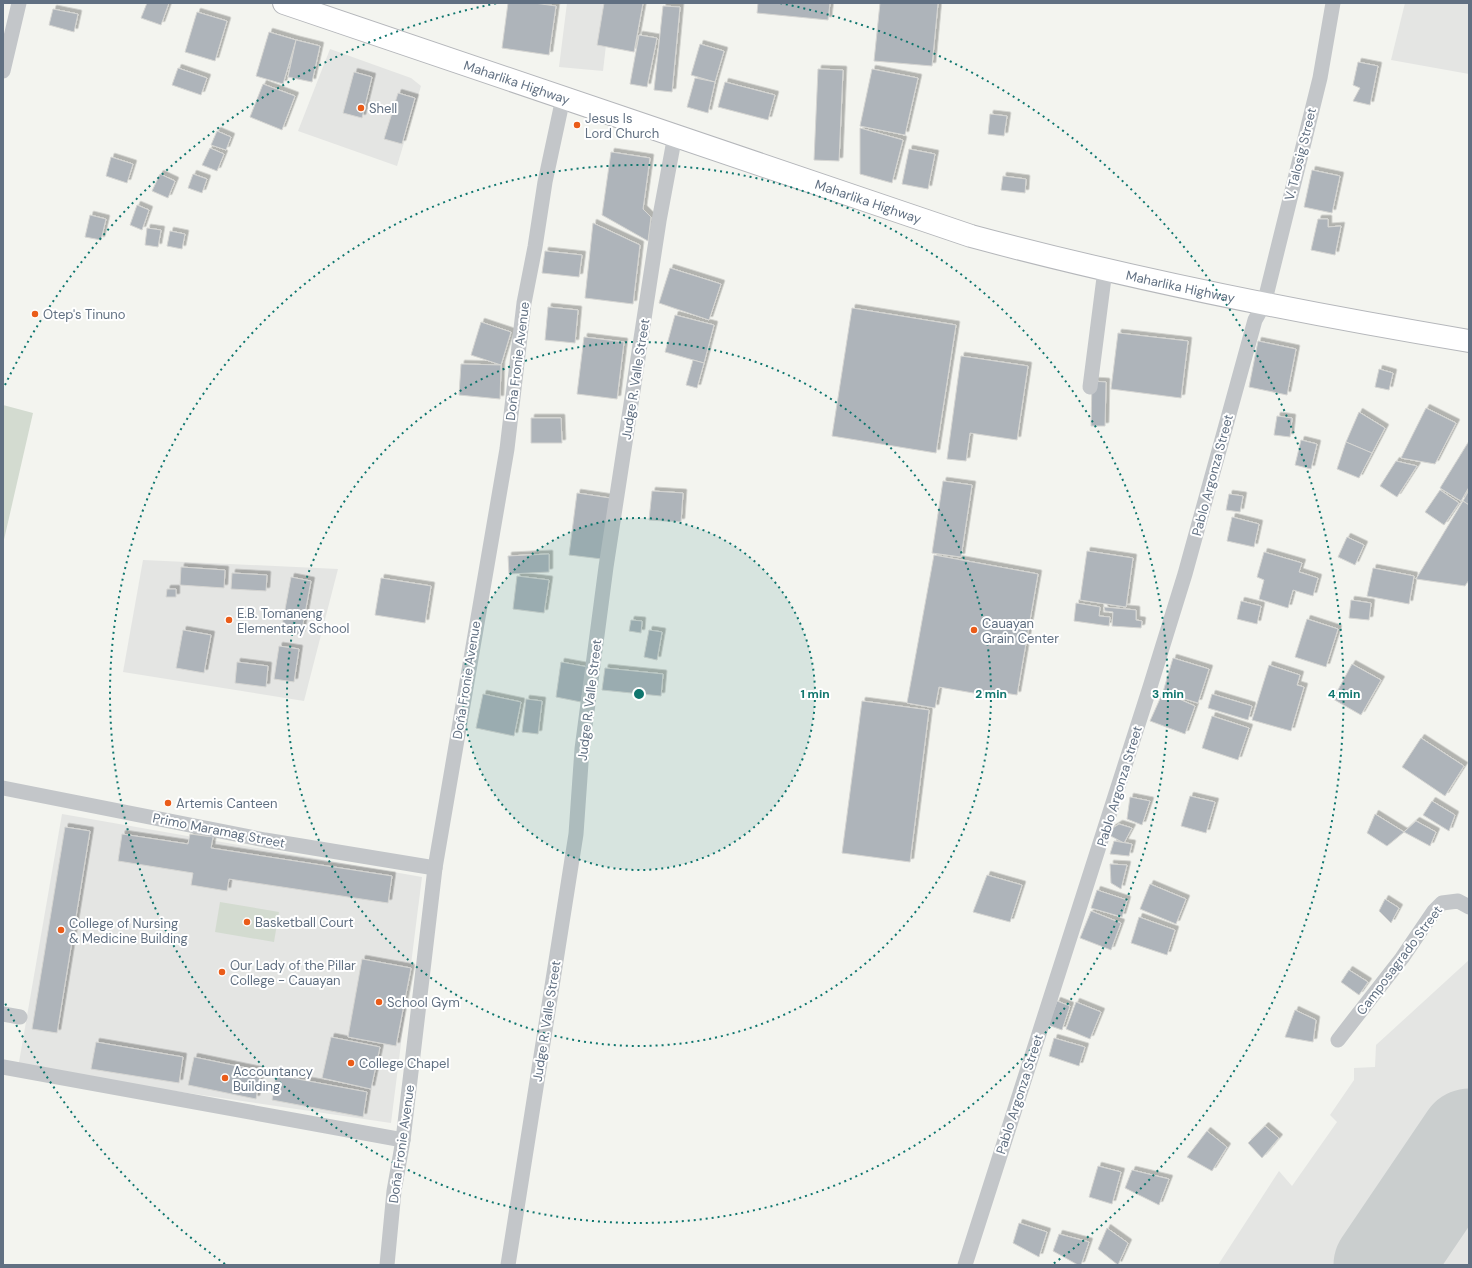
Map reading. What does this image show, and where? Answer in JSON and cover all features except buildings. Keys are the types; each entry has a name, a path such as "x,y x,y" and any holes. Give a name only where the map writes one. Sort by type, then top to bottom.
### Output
{"highway":[{"name":"Maharlika Highway","path":"284,3 954,230 1106,270 1264,304 1469,341"}],"street":[{"path":"3,71 19,3"},
{"name":"V. Talosig Street","path":"1264,304 1320,78 1333,3"},
{"name":"Doña Fronie Avenue","path":"387,1265 394,1191 403,1140 436,868 507,449 524,303 535,247 545,182 563,98"},
{"name":"Judge R. Valle Street","path":"508,1265 576,834 582,749 606,567 659,221 675,136"},
{"path":"1090,387 1106,270"},
{"name":"Pablo Argonza Street","path":"964,1265 1146,702 1185,574 1255,320 1264,304"},
{"name":"Primo Maramag Street","path":"3,788 265,840 436,868"},
{"name":"Camposagrado Street","path":"1338,1040 1402,958 1431,916 1442,903 1458,901 1469,907"},
{"path":"3,1014 20,1017"},
{"path":"3,1067 403,1140"}],"shaded area":[{"path":"567,3 606,3 606,45 603,71 559,67"},
{"path":"1405,3 1469,3 1469,74 1391,60"},
{"name":"Shell","path":"330,49 411,78 421,86 397,166 298,131"},
{"path":"3,405 33,413 3,544"},
{"name":"E.B. Tomaneng Elementary School","path":"143,560 338,569 304,701 123,672"},
{"name":"Our Lady of the Pillar College - Cauayan","path":"62,814 422,877 391,1123 18,1068"},
{"name":"Basketball Court","path":"220,902 279,912 274,942 215,932"},
{"path":"1469,960 1469,1265 1218,1265 1279,1171 1292,1186 1337,1122 1330,1115 1354,1080 1354,1068 1375,1067 1376,1045"}],"runway":[{"path":"1383,1265 1469,1138"}],"place":[{"name":"Shell","path":"361,108"},
{"name":"Jesus Is Lord Church","path":"577,125"},
{"name":"Otep's Tinuno","path":"35,314"},
{"name":"E.B. Tomaneng Elementary School","path":"229,620"},
{"name":"Cauayan Grain Center","path":"974,630"},
{"name":"Artemis Canteen","path":"168,803"},
{"name":"Basketball Court","path":"247,922"},
{"name":"College of Nursing & Medicine Building","path":"61,930"},
{"name":"Our Lady of the Pillar College - Cauayan","path":"222,972"},
{"name":"School Gym","path":"379,1002"},
{"name":"College Chapel","path":"351,1063"},
{"name":"Accountancy Building","path":"225,1078"}]}
